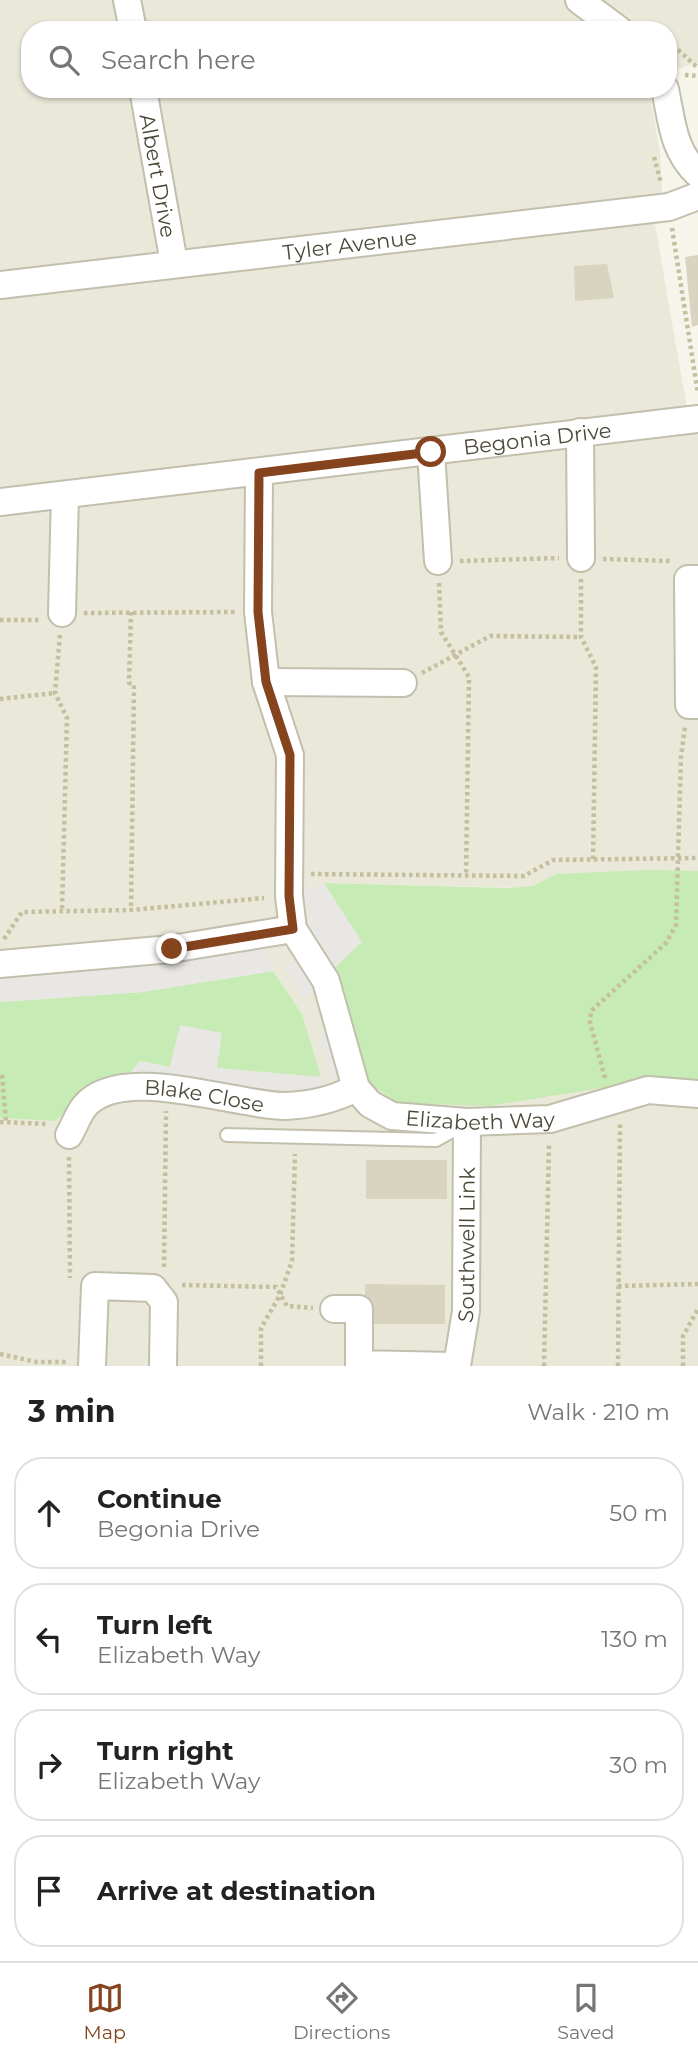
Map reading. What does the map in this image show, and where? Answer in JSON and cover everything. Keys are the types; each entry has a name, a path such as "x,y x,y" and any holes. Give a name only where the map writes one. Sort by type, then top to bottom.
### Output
{"street":[{"path":"127,0 130,21"},
{"path":"579,0 607,21"},
{"name":"Albert Drive","path":"145,98 174,263"},
{"path":"668,98 676,146 687,164 698,174"},
{"name":"Tyler Avenue","path":"0,285 669,207 698,197"},
{"name":"Begonia Drive","path":"0,502 698,419"},
{"path":"580,432 581,558"},
{"path":"431,452 438,561"},
{"path":"259,473 258,612 266,682 290,755 289,885 293,929 326,981 356,1087"},
{"path":"62,616 65,495"},
{"path":"693,579 693,705"},
{"path":"266,682 403,683"},
{"path":"0,964 172,949 293,929"},
{"name":"Blake Close","path":"72,1130 85,1105 119,1087 167,1089 284,1106 330,1102 356,1087"},
{"name":"Elizabeth Way","path":"356,1087 370,1104 392,1116 467,1122 550,1119 611,1093 648,1090 698,1094"},
{"name":"Southwell Link","path":"455,1366 466,1311 467,1122"},
{"path":"92,1364 95,1286 153,1288 164,1293 163,1366"},
{"path":"334,1309 359,1309 359,1364 455,1366"}],"lane":[{"path":"227,1135 436,1140 467,1122"}],"path":[{"path":"677,49 698,68"},
{"path":"654,156 669,207 698,394"},
{"path":"581,558 581,637 596,667 593,862"},
{"path":"466,876 469,677 441,632 438,561 581,558 677,562 693,579"},
{"path":"131,612 129,684 134,685 131,910"},
{"path":"0,620 131,612 258,612"},
{"path":"62,616 55,693 68,718 62,911"},
{"path":"403,683 490,636 581,637"},
{"path":"0,699 55,693"},
{"path":"618,1366 611,1093 590,1022 591,1011 666,943 676,925 681,757 693,705"},
{"path":"0,940 22,912 131,910 289,885 466,876 524,876 553,860 593,862 698,858"},
{"path":"2,1074 3,1122 72,1130 70,1283 95,1286"},
{"path":"167,1089 164,1293 276,1287 287,1306 334,1309"},
{"path":"544,1366 550,1119"},
{"path":"261,1366 261,1328 280,1295 292,1261 295,1137"},
{"path":"618,1286 698,1284"},
{"path":"682,1366 683,1336 698,1309"},
{"path":"0,1354 36,1362 92,1364"}],"shaded area":[{"path":"0,0 698,0 698,62 677,69 677,21 21,21 21,98 651,98 660,152 662,192 650,196 687,408 698,407 698,871 556,874 530,888 324,883 289,896 644,1081 698,1080 698,1366 0,1366 0,1118 55,1121 102,1082 302,1014 273,971 262,934 0,964"},
{"path":"324,883 362,942 332,970 326,981 304,999 284,967 306,950 289,896"},
{"path":"262,934 273,971 142,992 0,1002 0,964"},
{"path":"180,1025 222,1033 217,1068 321,1077 330,1102 129,1087 131,1072 140,1061 170,1067"},
{"path":"340,1030 352,1072 332,1080 318,1036"}],"green space":[{"path":"698,871 698,1080 644,1081 489,1106 398,1103 369,1083 332,970 361,942 324,883 509,888 533,886 556,874"},
{"path":"273,971 302,1014 321,1077 216,1068 181,1025 170,1067 140,1061 131,1072 102,1082 55,1121 0,1118 0,1002 142,992"}],"building":[{"path":"698,255 698,325 692,327 685,257"},
{"path":"607,264 614,298 575,301 574,266"},
{"path":"366,1160 447,1160 447,1199 366,1199"},
{"path":"365,1284 445,1285 445,1324 365,1324"}],"route":[{"path":"172,949 293,929 289,896 290,755 266,682 258,612 259,473 431,452"}]}
